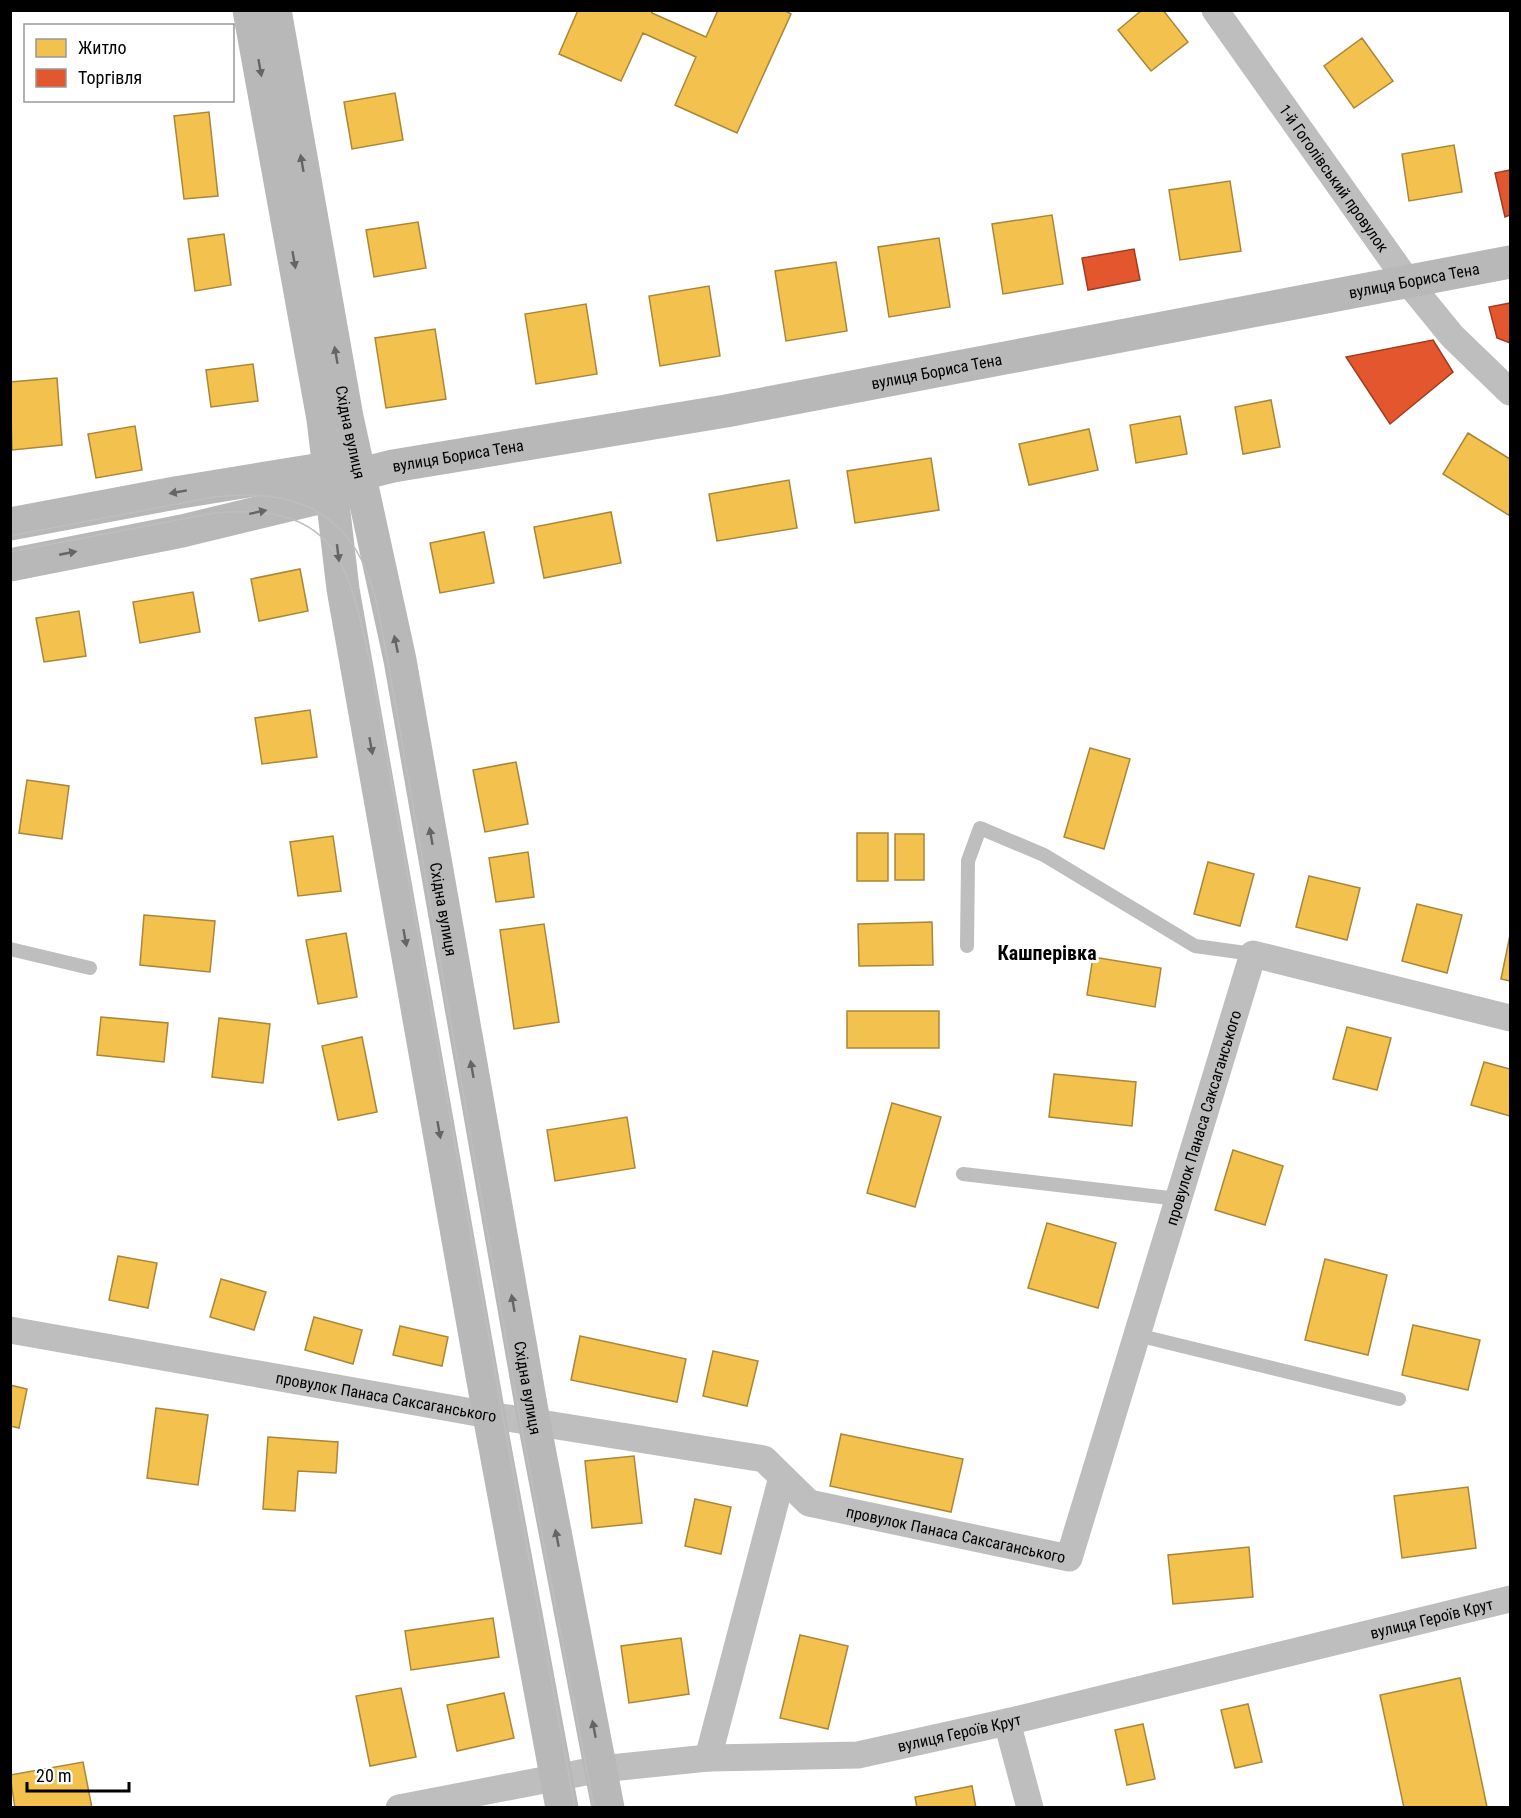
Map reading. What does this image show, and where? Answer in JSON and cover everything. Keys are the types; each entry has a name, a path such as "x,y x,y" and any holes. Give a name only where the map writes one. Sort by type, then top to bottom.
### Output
{"street":[{"name":"Східна вулиця","path":"249,10 323,419 343,589 489,1415 559,1792"},
{"name":"Східна вулиця","path":"274,10 347,417 400,660 534,1422 608,1808"},
{"name":"1-й Гоголівський провулок","path":"1215,10 1408,282 1452,336 1510,392"},
{"name":"вулиця Бориса Тена","path":"11,567 182,531 329,482 393,466 726,411 1510,262"},
{"name":"вулиця Бориса Тена","path":"10,524 175,492 329,482"},
{"name":"провулок Панаса Саксаганського","path":"10,1330 489,1415 764,1459 809,1503 1069,1558 1253,954"},
{"path":"1253,954 1510,1018"},
{"path":"708,1758 782,1477"},
{"name":"вулиця Героїв Крут","path":"399,1808 559,1792 601,1769 708,1758 858,1755 1007,1722 1510,1599"},
{"path":"1007,1722 1030,1808"}],"lane":[{"path":"967,946 968,861 980,828 1044,855 1195,946 1253,954"},
{"path":"10,949 90,968"},
{"path":"963,1174 1178,1199"},
{"path":"1137,1335 1399,1399"}],"building: Житло":[{"path":"578,10 653,10 652,13 706,37 718,10 784,10 791,14 737,133 675,105 696,57 643,33 621,81 559,54"},
{"path":"1142,10 1163,10 1188,42 1151,71 1118,30"},
{"path":"1362,38 1393,81 1354,108 1324,66"},
{"path":"395,93 403,140 352,149 344,102"},
{"path":"209,112 218,196 184,199 174,116"},
{"path":"1454,145 1462,192 1409,201 1402,154"},
{"path":"1230,181 1241,251 1180,260 1169,190"},
{"path":"1052,215 1063,284 1003,294 992,224"},
{"path":"418,222 426,268 374,277 366,230"},
{"path":"224,234 231,285 195,291 188,239"},
{"path":"939,238 950,307 889,317 878,247"},
{"path":"836,262 847,331 786,341 775,271"},
{"path":"709,286 720,356 660,366 649,296"},
{"path":"586,304 597,374 536,384 525,314"},
{"path":"435,329 446,399 386,408 375,338"},
{"path":"253,364 258,401 211,407 206,370"},
{"path":"57,378 62,445 12,450 10,382"},
{"path":"1271,400 1280,447 1243,454 1235,407"},
{"path":"1180,416 1187,454 1136,463 1130,425"},
{"path":"135,426 142,470 96,478 88,434"},
{"path":"1089,429 1098,470 1029,485 1019,444"},
{"path":"1468,433 1510,459 1510,516 1443,474"},
{"path":"931,458 939,510 855,523 847,471"},
{"path":"789,480 797,528 717,541 709,494"},
{"path":"611,512 621,563 544,578 534,527"},
{"path":"484,532 494,583 440,593 430,543"},
{"path":"300,569 308,611 259,621 251,579"},
{"path":"193,592 200,632 140,643 133,602"},
{"path":"79,611 86,656 44,662 36,618"},
{"path":"310,710 317,757 262,764 255,718"},
{"path":"1090,748 1130,759 1104,849 1064,837"},
{"path":"516,762 528,824 485,832 473,770"},
{"path":"27,780 69,786 62,839 19,833"},
{"path":"857,833 888,833 888,881 857,881"},
{"path":"895,834 924,834 924,880 895,880"},
{"path":"333,836 341,891 298,896 290,842"},
{"path":"528,852 534,897 496,902 489,858"},
{"path":"1208,862 1254,874 1240,926 1194,914"},
{"path":"1309,876 1360,888 1347,940 1296,927"},
{"path":"1417,904 1462,915 1447,973 1402,961"},
{"path":"144,915 215,921 210,972 140,965"},
{"path":"932,922 933,965 859,966 858,924"},
{"path":"544,924 559,1022 514,1029 500,930"},
{"path":"346,933 357,997 318,1004 306,940"},
{"path":"1510,935 1510,981 1501,979"},
{"path":"1093,957 1161,968 1155,1007 1087,995"},
{"path":"847,1011 939,1011 939,1048 847,1048"},
{"path":"101,1017 168,1023 164,1062 97,1055"},
{"path":"219,1018 270,1024 263,1083 212,1077"},
{"path":"1347,1027 1391,1038 1377,1090 1333,1079"},
{"path":"362,1037 377,1112 338,1120 322,1046"},
{"path":"1484,1062 1510,1069 1510,1116 1471,1105"},
{"path":"1054,1074 1136,1082 1132,1126 1049,1117"},
{"path":"892,1103 941,1117 915,1207 867,1193"},
{"path":"627,1117 635,1168 555,1181 547,1130"},
{"path":"1233,1150 1283,1166 1265,1225 1215,1210"},
{"path":"1047,1223 1116,1243 1098,1308 1028,1288"},
{"path":"118,1256 157,1263 148,1308 109,1300"},
{"path":"1325,1259 1387,1275 1368,1355 1305,1340"},
{"path":"221,1279 266,1292 254,1330 210,1317"},
{"path":"314,1317 362,1330 353,1364 305,1350"},
{"path":"1413,1325 1480,1340 1468,1390 1402,1375"},
{"path":"400,1326 448,1337 442,1366 393,1355"},
{"path":"580,1336 686,1359 677,1402 571,1380"},
{"path":"713,1351 758,1361 747,1406 703,1396"},
{"path":"10,1385 27,1389 19,1428 10,1426"},
{"path":"156,1408 208,1415 198,1485 147,1478"},
{"path":"841,1434 963,1459 951,1512 830,1486"},
{"path":"268,1437 338,1442 336,1473 298,1471 295,1511 263,1509"},
{"path":"634,1456 642,1523 592,1528 585,1461"},
{"path":"1468,1487 1476,1548 1402,1558 1394,1496"},
{"path":"695,1499 731,1507 721,1554 685,1546"},
{"path":"1249,1547 1253,1597 1173,1604 1168,1555"},
{"path":"493,1618 499,1657 411,1670 405,1631"},
{"path":"800,1635 848,1646 828,1729 780,1718"},
{"path":"681,1638 689,1694 629,1703 621,1646"},
{"path":"1460,1678 1487,1807 1404,1808 1380,1695"},
{"path":"401,1688 416,1757 370,1766 356,1696"},
{"path":"504,1693 514,1738 457,1751 447,1705"},
{"path":"1248,1704 1262,1762 1235,1768 1221,1710"},
{"path":"1143,1724 1155,1779 1127,1785 1115,1730"},
{"path":"83,1762 92,1808 15,1808 10,1775"},
{"path":"972,1786 976,1808 917,1808 915,1797"}],"building: Торгівля":[{"path":"1510,170 1510,215 1505,217 1495,173"},
{"path":"1134,249 1140,280 1088,290 1082,258"},
{"path":"1510,303 1510,343 1497,338 1489,307"},
{"path":"1433,340 1453,372 1390,424 1346,357"}],"tram line":[{"path":"10,536 214,497 262,496 284,499 324,516 341,530 355,549 367,572 377,605 388,662 520,1419 594,1808"},
{"path":"10,552 214,513 255,512 288,518 312,529 330,547 344,569 363,629 371,666 503,1417 575,1808"}],"district":[{"name":"Кашперівка","path":"1047,953"}]}
